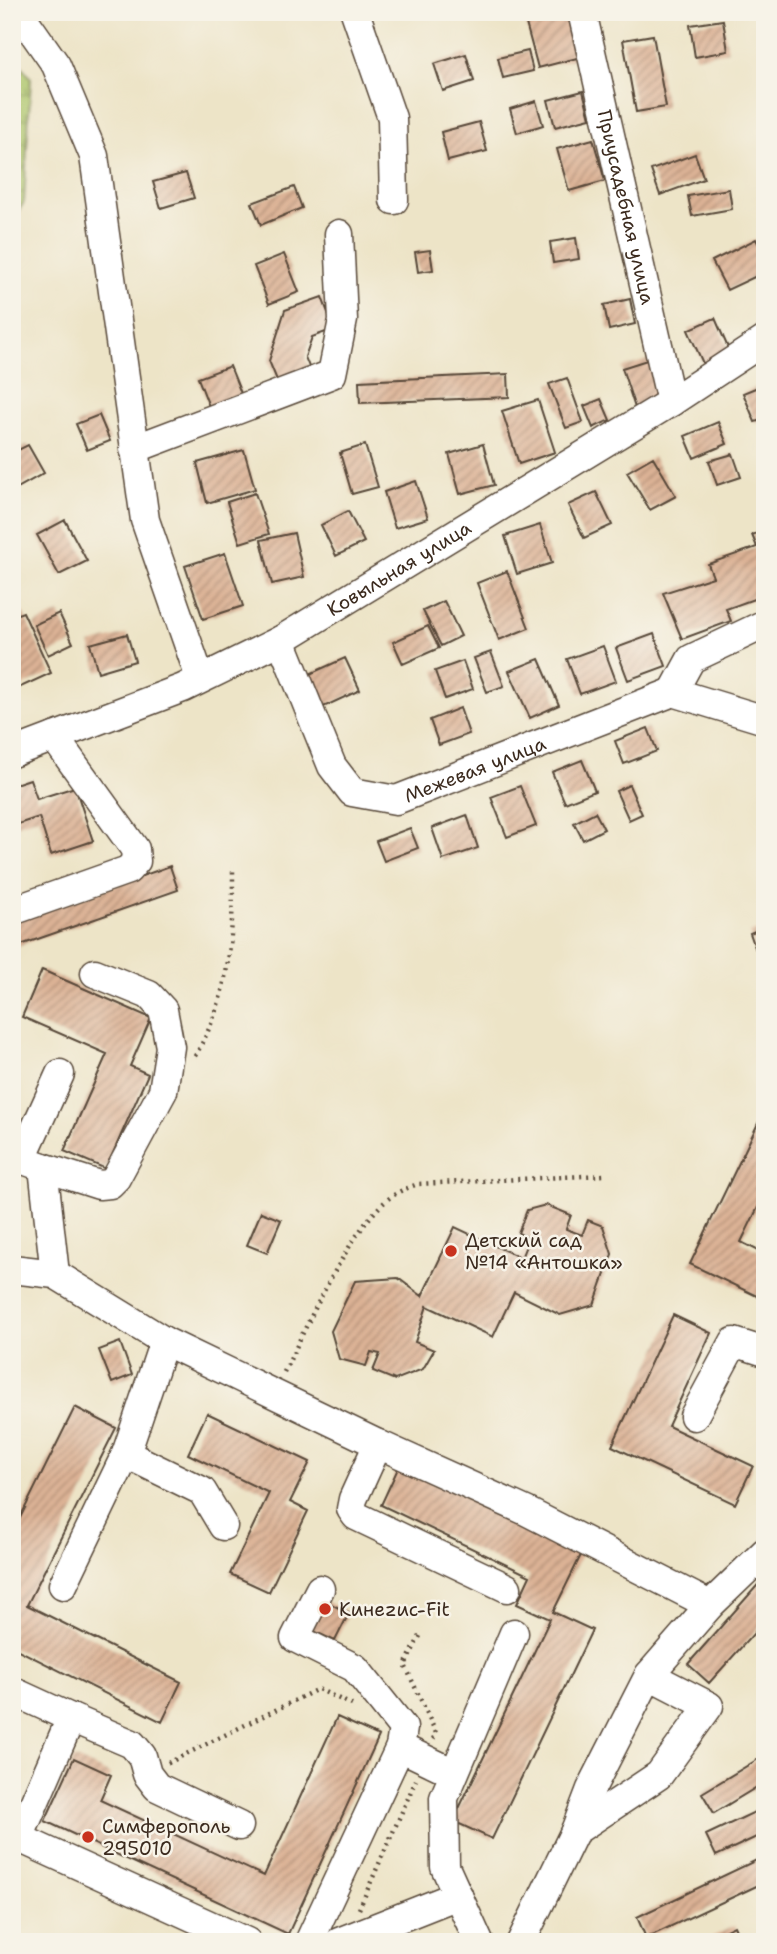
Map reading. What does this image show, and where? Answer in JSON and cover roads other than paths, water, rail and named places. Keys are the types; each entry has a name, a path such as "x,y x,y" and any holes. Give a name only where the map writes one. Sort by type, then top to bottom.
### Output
{"street":[{"path":"19,12 56,65 94,156 145,520 200,678"},
{"path":"355,12 393,118 394,200"},
{"name":"Приусадебная улица","path":"582,12 671,402"},
{"path":"134,449 332,374 343,320 339,234"},
{"name":"Ковыльная улица","path":"12,753 183,688 281,640 671,402 765,340"},
{"path":"765,624 691,659 673,692 765,720"},
{"name":"Межевая улица","path":"281,640 332,766 352,792 396,800 673,692"},
{"path":"12,911 128,870 135,861 135,849 54,737"},
{"path":"26,1161 99,1185 110,1184 116,1178 163,1091 170,1047 163,1010 149,995 95,974"},
{"path":"55,1274 26,1161 60,1074"},
{"path":"12,1269 55,1274 164,1341 378,1444 526,1511 710,1605"},
{"path":"63,1585 126,1454 164,1341"},
{"path":"694,1416 734,1342 765,1352"},
{"path":"378,1444 353,1499 351,1508 356,1516 507,1588"},
{"path":"126,1454 202,1491 223,1526"},
{"path":"521,1942 575,1831 591,1789 649,1675 710,1605 765,1552"},
{"path":"320,1589 295,1638 355,1668 402,1738 454,1773"},
{"path":"479,1942 445,1867 444,1798 514,1633"},
{"path":"575,1831 659,1775 709,1706 649,1675"},
{"path":"12,1691 132,1744 142,1756 147,1773 157,1787 239,1826"},
{"path":"71,1718 16,1840 247,1942"},
{"path":"309,1942 402,1738"},
{"path":"339,1942 458,1895"}],"place":[{"name":"Детский сад №14 «Антошка»","path":"451,1251"},
{"name":"Кинеzис-Fit","path":"325,1609"},
{"name":"Симферополь 295010","path":"88,1837"}]}
